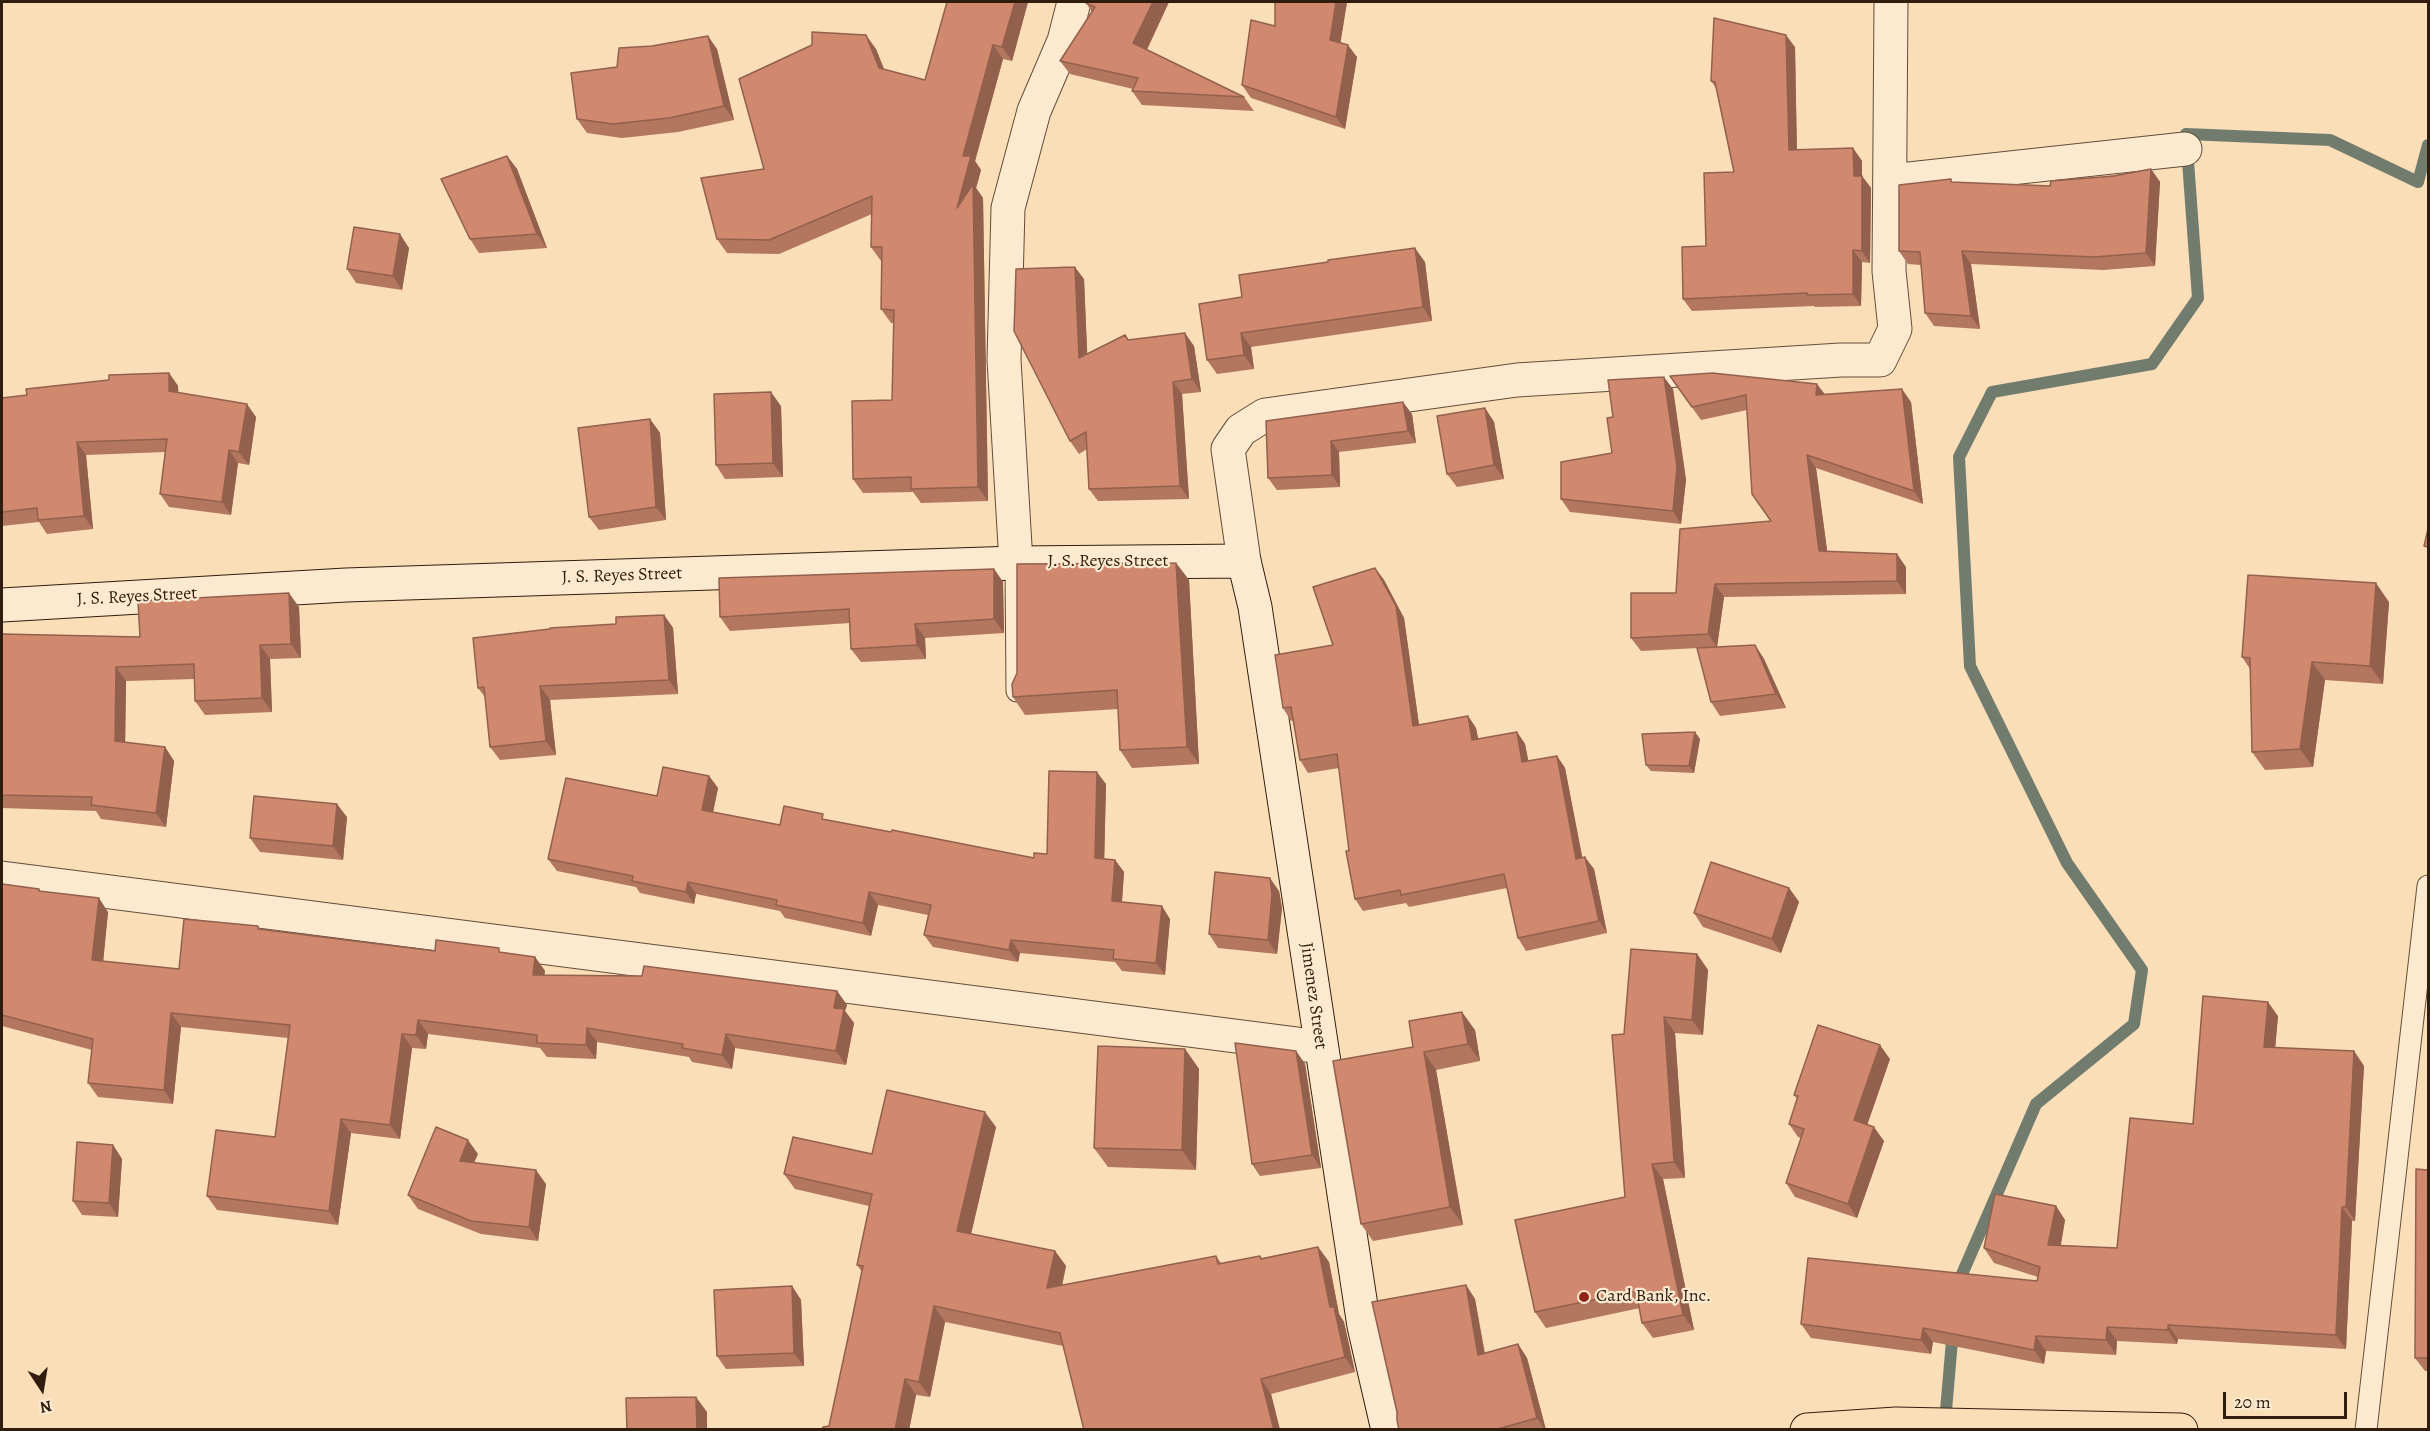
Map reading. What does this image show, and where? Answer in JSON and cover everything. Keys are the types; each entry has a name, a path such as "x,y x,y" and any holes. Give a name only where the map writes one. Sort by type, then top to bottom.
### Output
{"main road":[{"path":"1807,1430 1896,1424 2181,1430"}],"street":[{"path":"1016,562 1004,360 1008,208 1034,111 1064,41 1074,2"},
{"path":"1891,2 1891,181 2185,149"},
{"name":"Jimenez Street","path":"1388,1430 1364,1326 1255,607 1244,561 1228,449 1241,430 1265,415 1516,380 1841,360 1880,360 1895,329 1889,271 1891,181"},
{"name":"J. S. Reyes Street","path":"2,605 346,585 1016,562 1244,561"},
{"path":"2,878 1321,1047"}],"lane":[{"path":"1016,562 1017,691"},
{"path":"2366,1430 2428,886"}],"building":[{"path":"947,2 1015,2 1002,47 993,45 963,156 971,156 957,208 973,184 978,487 911,489 911,477 853,479 852,401 892,400 894,310 881,309 882,247 871,247 872,196 769,240 717,239 701,178 764,169 739,79 812,45 812,32 866,35 879,68 925,80"},
{"path":"1086,2 1153,2 1133,43 1244,97 1132,91 1138,78 1060,61 1095,7"},
{"path":"1275,2 1336,2 1330,40 1348,45 1336,117 1242,85 1251,20 1275,26"},
{"path":"1714,18 1786,35 1789,150 1853,148 1854,176 1862,176 1862,251 1853,250 1853,294 1807,295 1807,293 1683,299 1682,247 1706,246 1704,173 1734,172 1715,82 1711,81"},
{"path":"708,36 724,106 669,118 613,124 577,119 571,73 617,67 619,48 652,46"},
{"path":"507,156 537,234 470,239 441,179"},
{"path":"2151,169 2146,253 2094,257 1962,251 1971,316 1925,313 1920,252 1899,251 1899,185 1951,179 1951,182 2050,186 2051,181 2114,176"},
{"path":"354,227 400,234 393,276 347,269"},
{"path":"1415,248 1423,307 1241,333 1244,355 1207,360 1199,304 1242,297 1239,275"},
{"path":"1075,267 1079,358 1125,335 1128,340 1185,333 1192,379 1173,382 1180,486 1089,489 1086,432 1070,441 1014,331 1016,269"},
{"path":"169,373 169,391 247,404 239,452 229,450 222,502 160,494 167,439 77,442 84,516 38,520 37,508 2,512 2,398 27,395 26,389 109,380 109,375"},
{"path":"1712,373 1817,384 1816,395 1902,389 1914,491 1807,455 1819,551 1897,554 1897,581 1715,584 1708,634 1631,638 1631,593 1676,593 1680,529 1771,521 1752,494 1746,395 1692,407 1670,376"},
{"path":"1664,377 1677,467 1673,511 1561,499 1561,462 1612,453 1607,418 1613,417 1608,380"},
{"path":"771,392 773,463 716,465 714,394"},
{"path":"1403,402 1408,431 1331,441 1332,475 1268,478 1266,421"},
{"path":"1485,408 1494,465 1447,474 1437,416"},
{"path":"650,419 656,507 589,517 578,428"},
{"path":"2428,529 2428,547 2424,546"},
{"path":"1176,563 1187,747 1120,750 1117,690 1013,697 1012,684 1017,673 1017,564"},
{"path":"1375,568 1396,606 1413,726 1468,716 1472,740 1517,732 1522,762 1557,756 1576,859 1585,857 1599,921 1518,938 1504,874 1401,895 1400,890 1355,899 1346,851 1349,851 1337,754 1300,760 1291,707 1283,708 1275,655 1333,645 1313,587"},
{"path":"994,569 994,619 915,624 917,645 851,649 849,609 720,617 719,578"},
{"path":"2248,575 2376,583 2370,666 2312,662 2300,749 2252,752 2250,658 2242,657"},
{"path":"289,593 291,644 260,645 262,698 195,701 194,664 116,667 115,741 165,747 156,813 91,805 92,797 2,795 2,634 140,637 138,601"},
{"path":"664,615 669,680 540,686 546,741 490,747 484,687 478,688 473,638 550,628 616,624 616,617"},
{"path":"1755,645 1776,694 1711,702 1697,648"},
{"path":"1695,732 1689,766 1646,765 1642,734"},
{"path":"663,767 709,776 702,810 780,825 784,806 823,814 822,819 891,832 892,830 1034,858 1034,853 1047,854 1049,771 1097,772 1095,858 1115,860 1112,901 1162,906 1156,963 1113,959 1114,950 1011,940 1009,950 924,935 931,905 869,892 863,923 776,905 777,900 688,882 686,892 632,881 633,876 548,859 566,778 657,796"},
{"path":"254,796 337,804 333,846 250,838"},
{"path":"1711,862 1789,888 1772,939 1694,913"},
{"path":"1215,872 1270,878 1272,895 1268,940 1209,934"},
{"path":"2,884 99,898 92,960 179,969 184,919 258,926 258,929 435,951 436,940 499,948 499,952 535,957 533,975 642,976 644,966 837,991 834,1008 844,1009 836,1051 726,1034 722,1055 682,1048 683,1044 587,1028 586,1045 537,1043 537,1035 418,1020 416,1035 402,1034 390,1125 341,1119 329,1211 207,1196 216,1130 275,1137 290,1025 171,1013 164,1090 88,1083 93,1039 2,1015"},
{"path":"1631,949 1697,954 1692,1020 1664,1017 1674,1162 1652,1164 1683,1315 1642,1323 1636,1291 1535,1312 1515,1220 1625,1197 1612,1035 1624,1034"},
{"path":"2203,996 2268,1002 2264,1047 2354,1051 2346,1207 2342,1207 2336,1335 2168,1325 2168,1330 2107,1327 2106,1340 2036,1336 2034,1350 1923,1328 1921,1340 1801,1324 1808,1258 2037,1281 2040,1267 1984,1248 1995,1194 2056,1206 2048,1245 2117,1248 2130,1118 2193,1124"},
{"path":"1462,1012 1468,1044 1424,1052 1450,1207 1361,1224 1333,1061 1413,1047 1409,1021"},
{"path":"1818,1025 1880,1045 1854,1120 1874,1127 1848,1204 1786,1183 1804,1129 1789,1124 1798,1096 1794,1095"},
{"path":"1235,1043 1296,1051 1312,1155 1252,1164"},
{"path":"1098,1046 1185,1049 1182,1150 1094,1148"},
{"path":"887,1090 985,1112 957,1231 1055,1251 1047,1288 1216,1256 1218,1264 1260,1256 1261,1259 1318,1247 1330,1307 1334,1307 1345,1357 1261,1379 1274,1430 1084,1430 1060,1333 934,1306 919,1382 905,1379 895,1430 822,1430 823,1427 829,1426 848,1338 863,1266 857,1265 872,1194 784,1174 793,1137 872,1154"},
{"path":"436,1127 468,1140 460,1161 536,1170 529,1227 471,1221 408,1195"},
{"path":"77,1142 113,1145 109,1203 73,1201"},
{"path":"2416,1169 2428,1170 2428,1358 2415,1358"},
{"path":"1466,1285 1478,1355 1518,1344 1537,1418 1494,1430 1399,1430 1372,1302"},
{"path":"792,1286 794,1353 717,1356 714,1290"},
{"path":"696,1397 697,1430 627,1430 626,1398"}],"waterway":[{"path":"1956,1288 2036,1104 2134,1024 2142,970 2067,863 1970,666 1959,457 1992,392 2152,364 2198,298 2186,134 2330,140 2418,182 2428,145"},
{"path":"1945,1422 1953,1329"}],"place":[{"name":"Card Bank, Inc.","path":"1584,1297"}]}
